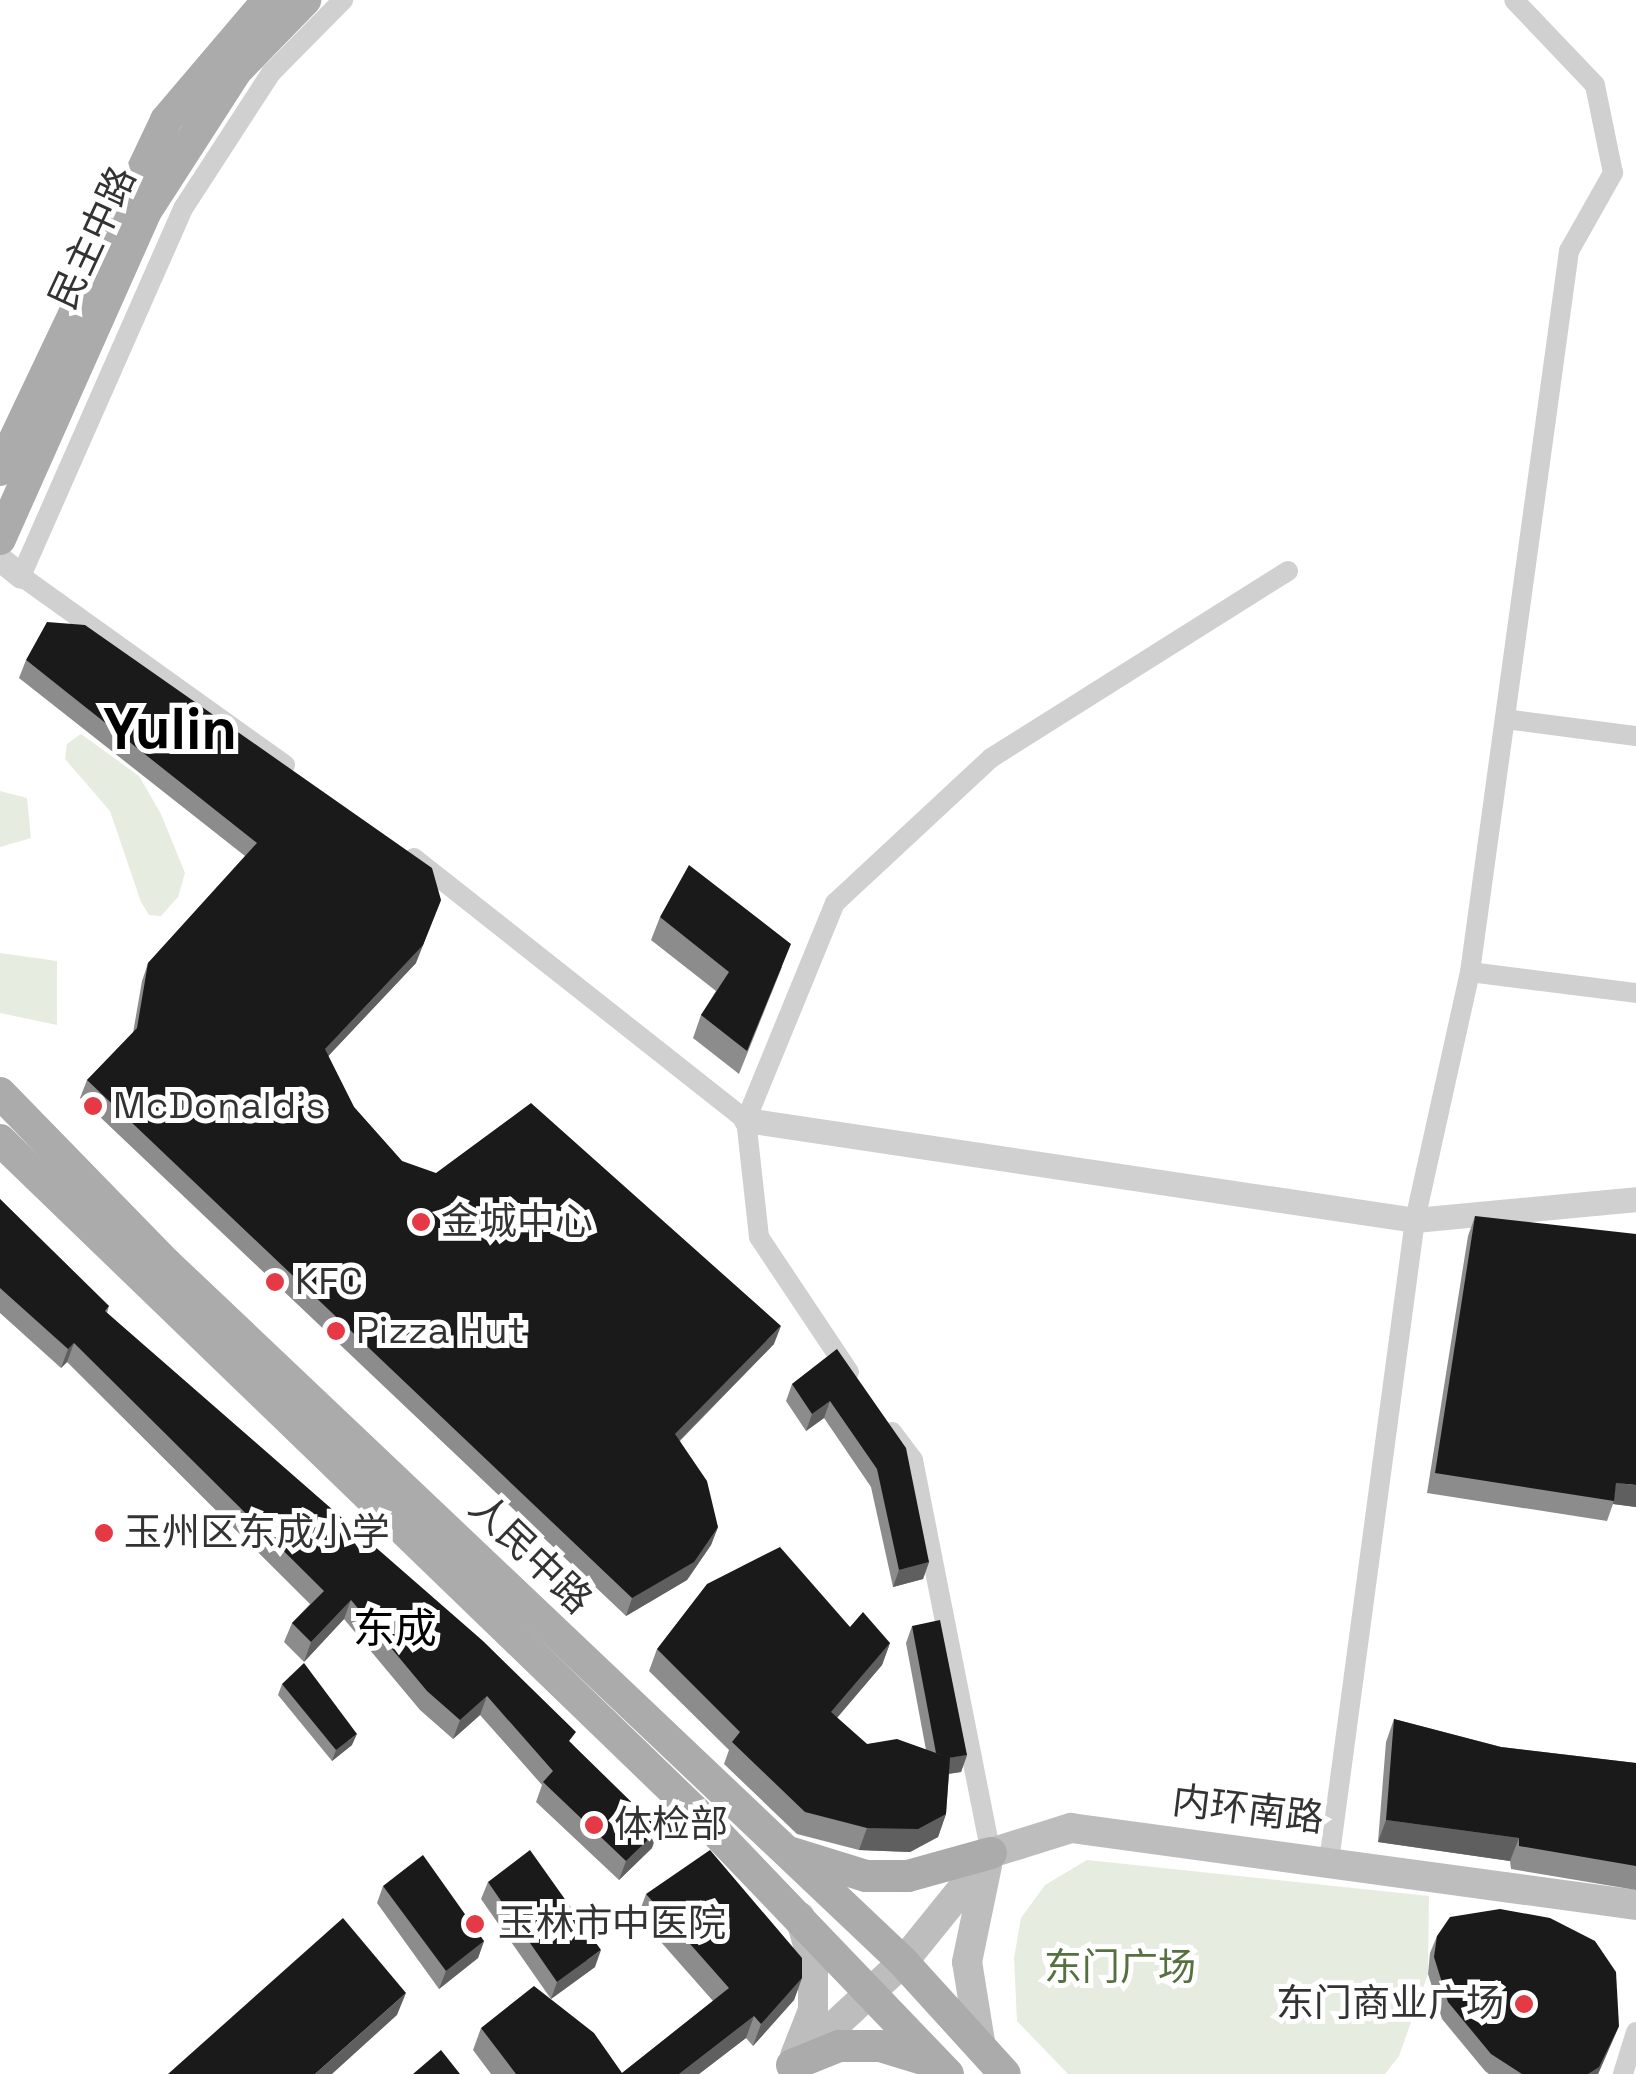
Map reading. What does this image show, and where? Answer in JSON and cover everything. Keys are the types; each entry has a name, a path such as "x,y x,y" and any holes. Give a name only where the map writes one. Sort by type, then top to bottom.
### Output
{"main road":[{"name":"民主中路","path":"0,470 166,120 268,0"},
{"name":"民主中路","path":"0,539 146,212 237,70 305,0"},
{"name":"人民中路","path":"0,1093 166,1264 903,1962 1005,2074"},
{"name":"人民中路","path":"2,1144 799,1914 944,2069"},
{"name":"内环南路","path":"991,1853 1071,1828 1330,1860 1636,1905"},
{"path":"783,1850 880,1876 908,1876 991,1853"},
{"path":"787,2070 903,1962 991,1853"},
{"path":"982,2048 968,1962 991,1853"},
{"path":"787,2070 813,2010 813,1962 799,1914"},
{"path":"787,2070 839,2046 895,2048 944,2069"}],"street":[{"path":"21,576 184,207 270,73 343,0"},
{"path":"1330,1860 1415,1220 1470,972 1569,251 1613,173 1595,85 1514,0"},
{"path":"0,560 305,780"},
{"path":"991,1853 912,1460 758,1237 746,1120 836,904 991,758 1288,571"},
{"path":"1505,719 1636,736"},
{"path":"400,848 478,904 746,1120 1415,1220 1636,1199"},
{"path":"1470,972 1636,994"},
{"path":"1622,2074 1636,2032"}],"green space":[{"path":"81,734 139,776 161,814 185,873 178,897 161,916 149,915 141,902 110,811 65,759 67,744"},
{"path":"0,791 27,798 31,838 0,847"},
{"path":"0,953 57,961 57,1025 0,1013"},
{"name":"东门广场","path":"1087,1860 1429,1896 1428,1974 1399,2056 1385,2074 1068,2074 1017,2021 1014,1958 1021,1918 1045,1885"}],"building":[{"name":"金城中心","path":"47,622 85,625 432,868 441,900 423,945 325,1049 354,1107 402,1161 436,1173 531,1103 781,1326 675,1434 707,1481 718,1527 694,1562 632,1598 87,1080 137,1028 148,963 257,843 26,660"},
{"path":"689,865 791,944 747,1051 701,1015 729,972 660,917"},
{"path":"0,1199 109,1306 105,1311 483,1641 576,1732 569,1741 659,1829 626,1861 543,1782 553,1771 487,1696 460,1720 427,1691 351,1600 311,1642 292,1623 324,1591 74,1343 68,1349 0,1288"},
{"path":"1475,1216 1636,1234 1636,1485 1616,1483 1614,1501 1435,1473"},
{"path":"837,1349 906,1448 929,1562 899,1570 877,1469 830,1401 812,1414 792,1384"},
{"path":"780,1547 850,1627 863,1612 890,1643 831,1712 867,1744 897,1739 950,1758 946,1814 918,1829 867,1828 805,1812 732,1742 740,1732 657,1649 707,1584"},
{"path":"940,1620 967,1755 948,1758 936,1753 912,1626"},
{"path":"304,1663 357,1734 336,1750 282,1684"},
{"path":"1394,1719 1501,1747 1636,1763 1636,1866 1519,1846 1519,1838 1386,1820"},
{"path":"530,1850 601,1950 557,1982 488,1882"},
{"path":"710,1850 802,1958 802,1978 761,2024 754,2016 679,2074 516,2074 481,2028 534,1986 594,2033 622,2073 729,1988 646,1894"},
{"path":"423,1855 484,1941 446,1971 383,1886"},
{"name":"东门商业广场","path":"1500,1909 1550,1918 1595,1941 1616,1972 1619,2026 1599,2067 1588,2074 1522,2074 1491,2054 1448,2002 1434,1957 1437,1936 1450,1917"},
{"path":"343,1918 406,1993 315,2074 168,2074"},
{"path":"441,2050 460,2074 413,2074"}],"place":[{"name":"McDonald's","path":"93,1106"},
{"name":"金城中心","path":"421,1222"},
{"name":"KFC","path":"275,1282"},
{"name":"Pizza Hut","path":"336,1331"},
{"name":"玉州区东成小学","path":"104,1533"},
{"name":"体检部","path":"594,1825"},
{"name":"玉林市中医院","path":"475,1924"},
{"name":"东门商业广场","path":"1524,2004"}],"district":[{"name":"Yulin","path":"170,729"},
{"name":"东成","path":"395,1629"}]}
